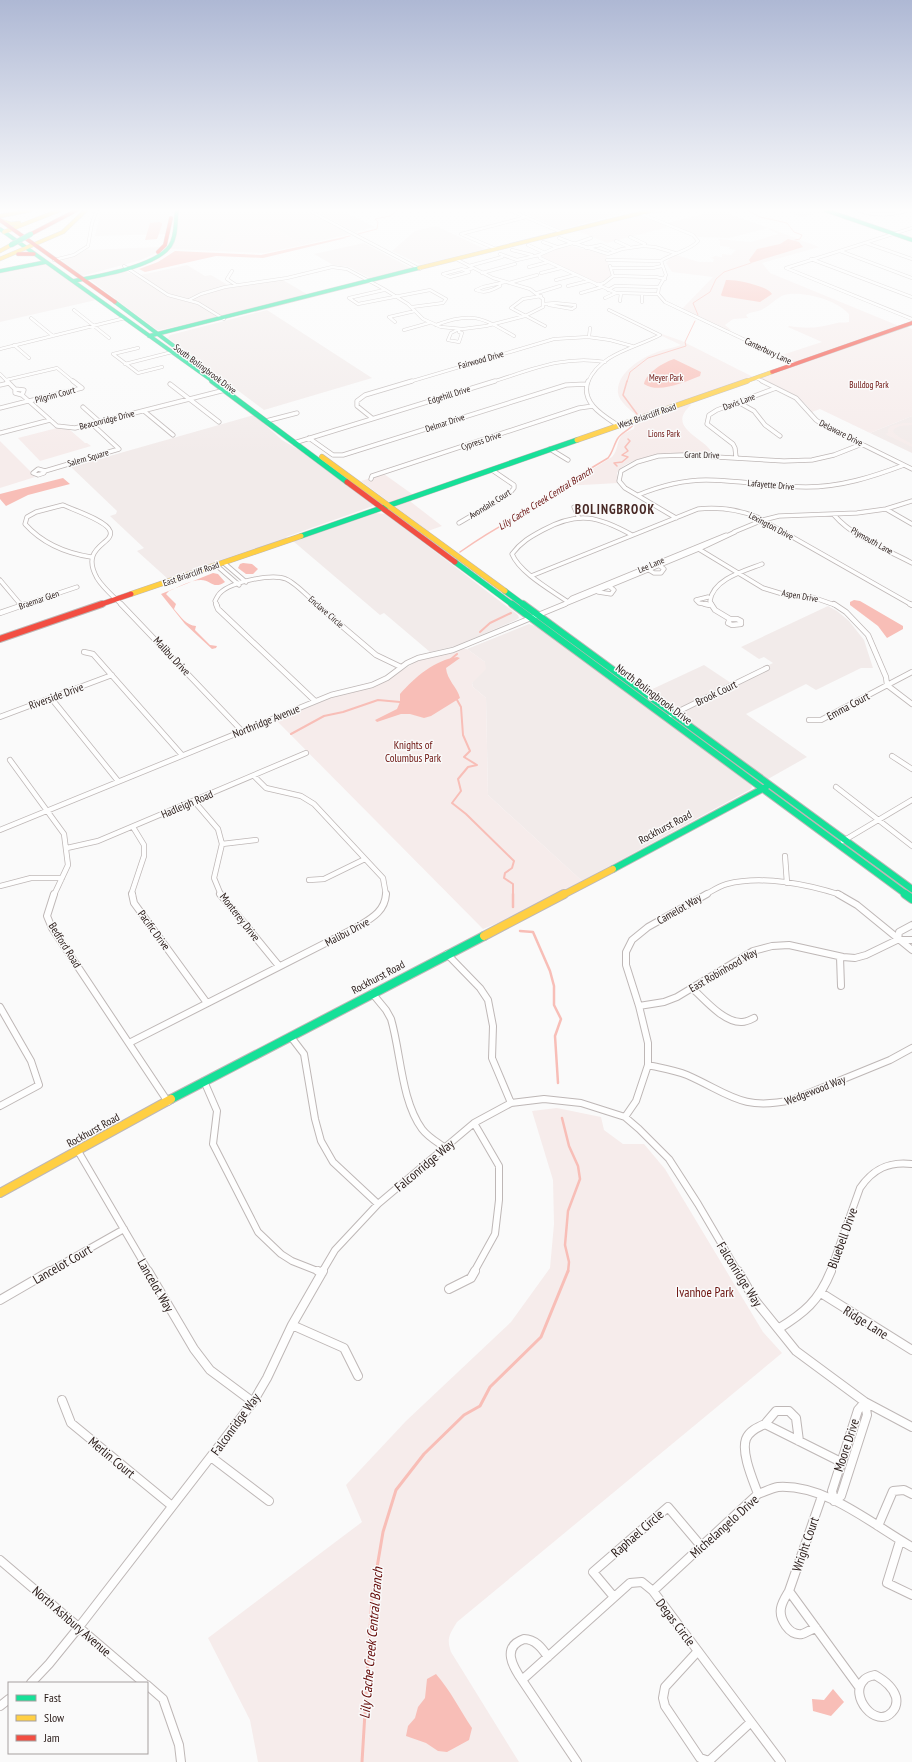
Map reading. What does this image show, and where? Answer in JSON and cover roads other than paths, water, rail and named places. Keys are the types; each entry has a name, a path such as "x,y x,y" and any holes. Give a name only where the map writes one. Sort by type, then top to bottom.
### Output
{"main road":[{"name":"South Bolingbrook Drive","path":"93,292 125,318 180,350 224,388"},
{"name":"South Bolingbrook Drive","path":"94,292 155,336 170,352 269,420 386,507"},
{"path":"155,336 327,292"},
{"name":"West Briarcliff Road","path":"386,507 912,323"},
{"name":"East Briarcliff Road","path":"0,640 386,507"},
{"name":"North Bolingbrook Drive","path":"386,507 841,842 912,899"},
{"name":"Rockhurst Road","path":"0,1193 204,1082 447,954 534,912 766,787"},
{"name":"North Bolingbrook Drive","path":"841,842 912,889"}],"street":[{"path":"164,292 168,295 189,300 223,318"},
{"path":"189,300 206,292"},
{"path":"374,292 349,298 358,304 417,292"},
{"path":"388,292 412,308 429,323 459,329 483,328 525,316 539,310 544,304"},
{"path":"412,308 446,301 446,299 436,292"},
{"path":"605,298 616,292"},
{"path":"617,292 658,294"},
{"path":"846,292 912,319"},
{"path":"898,292 911,297"},
{"path":"537,293 541,296 544,304"},
{"path":"620,301 621,293"},
{"path":"642,294 642,302"},
{"name":"Canterbury Lane","path":"658,294 672,307 796,364"},
{"path":"541,296 524,299 512,308 513,310 545,326"},
{"path":"544,304 572,309 574,307"},
{"path":"74,310 109,338"},
{"path":"609,310 660,335 632,346 605,362 591,375 586,384 588,399 593,406 605,417 619,426"},
{"path":"395,322 389,317 415,311"},
{"path":"31,318 53,336"},
{"path":"0,349 125,318"},
{"path":"436,325 461,318 480,318 514,336"},
{"path":"404,330 429,323"},
{"path":"589,337 590,328"},
{"path":"459,329 459,332 462,334 459,342 448,340 451,333 456,332 459,329"},
{"name":"Fairwood Drive","path":"372,418 359,410 356,405 358,399 368,393 557,338 589,337 619,341 632,346"},
{"path":"0,342 6,347"},
{"path":"14,345 29,358"},
{"path":"138,348 113,354 138,373 162,366"},
{"path":"125,364 180,350"},
{"name":"Edgehill Drive","path":"297,442 559,361 587,359 605,362"},
{"name":"Pilgrim Court","path":"0,408 82,388 57,368 8,382"},
{"name":"Beaconridge Drive","path":"0,374 15,388 15,393 22,395 57,426 64,428 80,428 101,423 224,388"},
{"name":"Delaware Drive","path":"756,378 799,400 814,420 912,469"},
{"path":"0,385 8,382"},
{"path":"170,384 218,422"},
{"name":"Delmar Drive","path":"309,438 333,455 342,455 566,385 586,384"},
{"name":"Davis Lane","path":"736,457 735,447 707,424 709,415 717,410 776,388"},
{"path":"738,402 754,411 765,425 780,436"},
{"name":"Cypress Drive","path":"371,479 372,476 579,408 593,406"},
{"path":"83,407 101,423"},
{"path":"144,411 173,435"},
{"path":"269,420 297,413"},
{"path":"0,433 50,420"},
{"name":"Salem Square","path":"45,471 119,449 93,425"},
{"name":"Grant Drive","path":"676,518 625,488 619,481 621,471 636,462 682,455 809,461 830,457 862,444"},
{"path":"550,449 568,460"},
{"name":"Lafayette Drive","path":"638,495 671,484 691,481 716,480 791,487 828,486 867,479 904,465"},
{"name":"Avondale Court","path":"459,523 510,493 514,488 514,485 492,470"},
{"name":"Lee Lane","path":"535,617 568,602 577,601 660,566 763,520 786,515 834,515 886,508 912,501"},
{"path":"63,505 100,522 110,530 111,536 94,550 92,557 68,552 50,545 28,528 25,524 27,517 36,512 63,505"},
{"path":"574,507 578,516"},
{"name":"Lexington Drive","path":"531,576 698,509 722,507 744,511 763,520 912,605"},
{"path":"886,508 912,524"},
{"name":"Plymouth Lane","path":"834,515 840,522 850,529 912,562"},
{"path":"568,602 518,565 512,554 516,547 520,543 559,520 578,516 594,517 609,521 632,535"},
{"name":"Lee Lane","path":"568,602 572,598 694,547 735,532"},
{"name":"Aspen Drive","path":"694,547 763,588 786,595 812,597 832,603 846,612 868,635 886,677 887,685"},
{"name":"Malibu Drive","path":"92,557 91,565 98,580 118,599 242,731"},
{"path":"220,564 246,582"},
{"path":"220,564 239,585"},
{"path":"710,605 699,603 696,600 699,598 708,597 721,583 738,573 762,564"},
{"name":"Lee Lane","path":"649,570 654,573 661,573 664,569 660,566"},
{"name":"Enclave Circle","path":"315,701 216,606 216,598 220,593 246,582 269,576 287,579 376,655 401,667"},
{"path":"0,580 22,606"},
{"name":"Lee Lane","path":"598,592 610,594 614,590 610,586"},
{"name":"Braemar Glen","path":"0,613 77,587"},
{"path":"708,597 710,605 717,612 730,619"},
{"name":"Northridge Avenue","path":"0,830 315,701 337,693 377,683 418,658 458,648 535,617"},
{"path":"84,652 93,654 182,755"},
{"name":"Brook Court","path":"670,716 767,668"},
{"name":"Emma Court","path":"809,720 821,720 912,672"},
{"name":"Riverside Drive","path":"0,717 112,675"},
{"path":"887,685 912,704"},
{"path":"52,698 118,781"},
{"name":"Hadleigh Road","path":"66,848 98,841 306,753"},
{"path":"892,756 912,769"},
{"name":"Bedford Road","path":"10,760 64,834 68,865 50,903 47,916 52,928 168,1102"},
{"name":"Malibu Drive","path":"129,1043 359,926 378,914 386,901 387,891 383,878 314,804 301,796 266,788 254,776"},
{"path":"836,787 912,846"},
{"path":"841,842 912,800"},
{"path":"194,801 218,829 222,844 256,840"},
{"name":"Pacific Drive","path":"133,827 144,845 144,856 132,892 134,903 207,1003"},
{"name":"Monterey Drive","path":"222,844 214,878 220,894 280,966"},
{"path":"785,856 787,883"},
{"path":"309,880 324,879 365,859"},
{"path":"0,886 22,878 42,876 62,878"},
{"name":"Camelot Way","path":"624,1117 636,1101 648,1065 648,1043 639,1006 626,965 626,952 632,940 638,933 725,884 749,880 807,885 841,895 857,905 898,940"},
{"name":"East Robinhood Way","path":"898,940 900,932 912,925"},
{"path":"898,940 912,950"},
{"name":"East Robinhood Way","path":"639,1006 664,1002 692,988 753,951 765,946 780,944 792,945 840,957 855,958 869,956 898,940 912,940"},
{"path":"447,954 480,988 488,1000 493,1026 492,1058 511,1103"},
{"path":"840,957 841,986"},
{"path":"692,988 730,1019 740,1022 754,1018"},
{"path":"372,994 386,1010 391,1019 412,1112 423,1130 444,1147"},
{"path":"0,1007 31,1061 39,1086 0,1106"},
{"path":"292,1037 304,1054 315,1119 321,1141 333,1162 378,1204"},
{"name":"Wedgewood Way","path":"648,1065 685,1075 737,1101 780,1104 890,1060 912,1048"},
{"path":"204,1082 217,1111 214,1144 258,1232 281,1254 292,1261 322,1273"},
{"name":"Falconridge Way","path":"31,1682 49,1664 79,1627 253,1402 267,1378 292,1325 335,1250 378,1204 444,1147 474,1123 511,1103 544,1099 581,1104 624,1117 639,1128 669,1159 698,1204 754,1299 796,1351 865,1402 912,1427"},
{"path":"448,1289 471,1278 495,1234 499,1200 498,1166 474,1123"},
{"name":"Lancelot Way","path":"78,1151 202,1360 224,1380 253,1402"},
{"name":"Bluebell Drive","path":"778,1329 797,1317 811,1305 821,1293 830,1273 860,1188 867,1177 878,1168 892,1164 912,1164"},
{"name":"Lancelot Court","path":"0,1300 124,1229"},
{"name":"Ridge Lane","path":"821,1293 912,1350"},
{"path":"292,1325 344,1348 358,1376"},
{"name":"Merlin Court","path":"62,1400 71,1423 172,1506"},
{"name":"Moore Drive","path":"865,1402 867,1415 841,1496 834,1501 832,1491 841,1462 858,1410 865,1402"},
{"path":"758,1494 746,1460 746,1439 755,1428 765,1424 776,1411 784,1409 792,1413 798,1421 799,1441"},
{"path":"765,1424 841,1462"},
{"path":"211,1457 269,1501"},
{"name":"Michelangelo Drive","path":"653,1591 758,1494 777,1487 800,1488 834,1501 912,1547"},
{"path":"878,1526 893,1491 904,1490 912,1494"},
{"name":"Wright Court","path":"816,1628 800,1634 794,1632 784,1624 780,1611 781,1605 789,1591 822,1496"},
{"name":"Raphael Circle","path":"614,1597 593,1572 668,1507 701,1546"},
{"path":"900,1541 887,1583 912,1596"},
{"name":"North Ashbury Avenue","path":"0,1560 143,1682"},
{"name":"Degas Circle","path":"522,1680 630,1583 642,1582 653,1591 781,1762"},
{"path":"789,1591 859,1687 861,1703 866,1710 881,1718 887,1717 892,1713 896,1698 888,1683 882,1678 868,1676 863,1680 859,1687"},
{"path":"548,1657 533,1640 523,1639 514,1644 511,1660 522,1680 577,1762"},
{"path":"698,1651 665,1687 663,1698 665,1706 700,1758 709,1762 751,1722"},
{"path":"148,1686 163,1699 180,1745 181,1762"}],"waterway":[{"path":"698,315 693,303 710,292"},
{"path":"627,382 630,372 648,358 686,346 685,342 695,321"},
{"path":"627,381 623,395 637,414"},
{"name":"Lily Cache Creek Central Branch","path":"460,552 536,506 548,498 558,488 608,458 619,436 633,425"},
{"path":"617,466 614,463 622,462 628,457 622,455 628,451 625,447 630,441 628,439"},
{"path":"480,632 490,623 511,613"},
{"name":"Lily Cache Creek Central Branch","path":"451,659 457,654"},
{"name":"Lily Cache Creek Central Branch","path":"456,698 461,707 463,735 470,751 464,757 477,765 468,767 458,779 461,791 452,803 466,814 514,861 512,868 505,873 504,878 513,884 513,907"},
{"path":"291,734 324,716 343,712 378,700 400,702"},
{"name":"Lily Cache Creek Central Branch","path":"520,931 533,932 550,971 554,986 554,1005 561,1019 555,1036 558,1083"},
{"name":"Lily Cache Creek Central Branch","path":"562,1118 569,1146 578,1166 580,1179 568,1211 565,1245 569,1262 568,1272"},
{"name":"Lily Cache Creek Central Branch","path":"362,1762 372,1597 383,1532 396,1490 424,1454 464,1415 480,1406 490,1387 541,1337 568,1271"}],"district":[{"name":"BOLINGBROOK","path":"615,509"}],"park label":[{"name":"Meyer Park","path":"666,378"},
{"name":"Bulldog Park","path":"869,385"},
{"name":"Lions Park","path":"664,434"},
{"name":"Knights of Columbus Park","path":"413,751"},
{"name":"Ivanhoe Park","path":"705,1292"}]}
